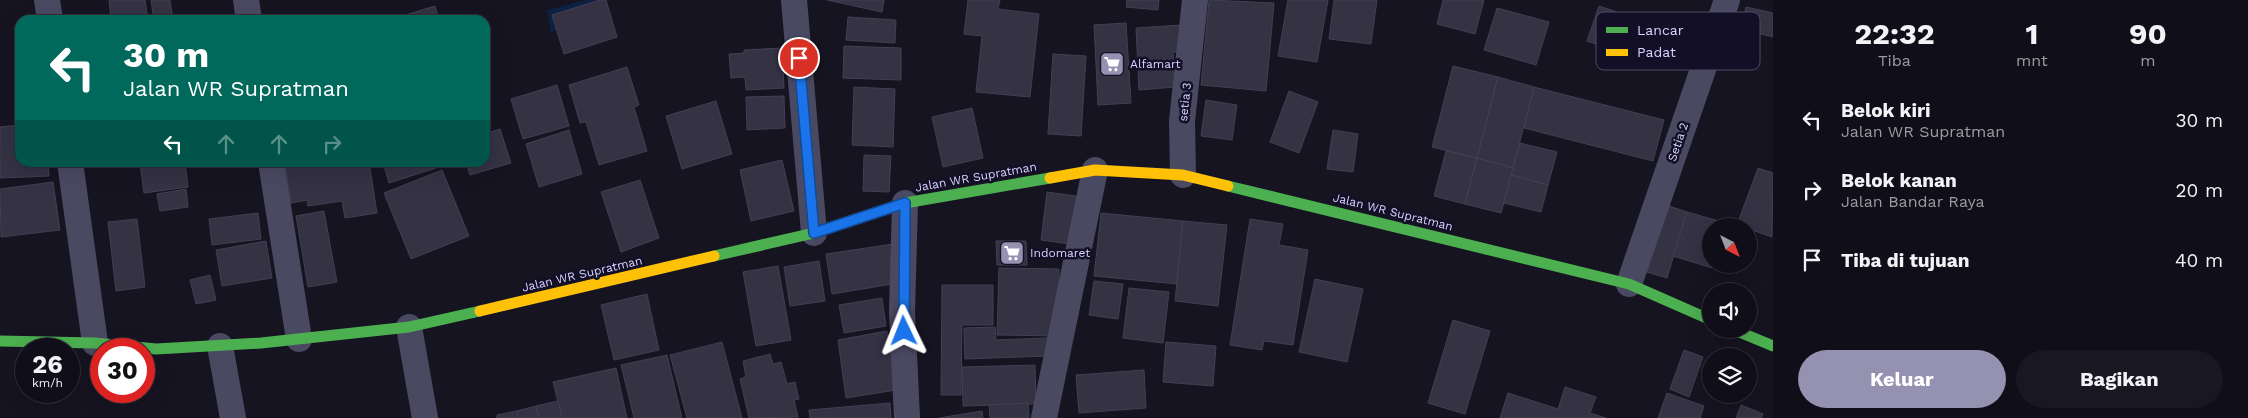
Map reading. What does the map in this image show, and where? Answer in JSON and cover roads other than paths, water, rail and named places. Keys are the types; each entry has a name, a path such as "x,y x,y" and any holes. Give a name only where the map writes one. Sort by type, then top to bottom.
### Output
{"highway":[{"name":"Jalan WR Supratman","path":"155,349 220,346 409,327 814,233 905,203 1095,170 1183,175 1629,284 1702,316"},
{"path":"1754,338 1773,346"},
{"name":"Jalan WR Supratman","path":"0,341 90,343"}],"street":[{"path":"47,0 49,15"},
{"path":"246,0 248,15"},
{"path":"794,0 814,233"},
{"name":"setia 3","path":"1183,175 1182,121 1195,0"},
{"name":"Setia 2","path":"1723,12 1727,0"},
{"name":"Setia 2","path":"1629,284 1703,70"},
{"path":"71,167 94,338"},
{"path":"272,167 299,339"},
{"path":"1044,418 1095,170"},
{"path":"905,203 902,312 907,418"},
{"path":"409,327 425,418"},
{"path":"220,346 233,418"}],"water":[{"path":"586,0 604,0 609,16 551,32 547,10"}],"place":[{"name":"Alfamart","path":"1112,64"},
{"name":"Indomaret","path":"1012,253"}]}
